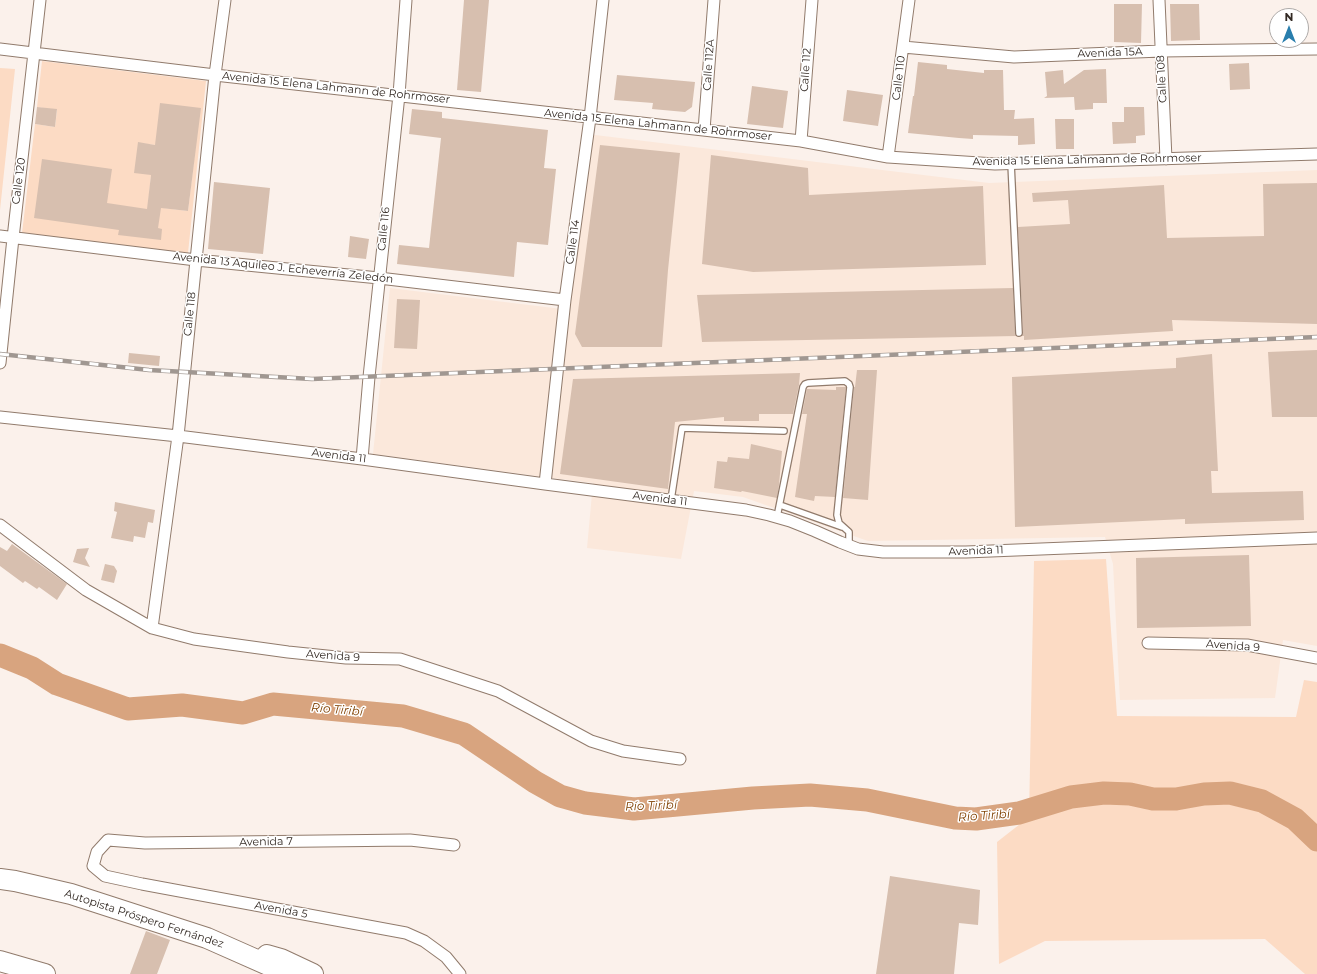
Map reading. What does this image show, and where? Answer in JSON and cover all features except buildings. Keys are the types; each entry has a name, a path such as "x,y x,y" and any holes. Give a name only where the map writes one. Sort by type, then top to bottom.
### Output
{"highway":[{"name":"Autopista Próspero Fernández","path":"0,879 71,894 207,938 268,965 282,974"},
{"path":"207,938 281,959 313,974"},
{"path":"0,961 45,974"}],"street":[{"name":"Calle 120","path":"0,363 40,0"},
{"name":"Calle 118","path":"152,628 178,436 215,75 225,0"},
{"name":"Calle 116","path":"362,459 379,278 399,95 406,0"},
{"name":"Calle 114","path":"546,484 565,300 590,118 603,0"},
{"name":"Calle 112A","path":"704,130 714,0"},
{"name":"Calle 112","path":"801,141 812,0"},
{"name":"Calle 110","path":"888,157 909,0"},
{"name":"Calle 108","path":"1159,0 1166,159"},
{"name":"Avenida 15A","path":"903,47 1014,57 1161,51 1317,50"},
{"name":"Avenida 15 Elena Lahmann de Rohrmoser","path":"0,48 215,75 801,141 888,157 995,164 1317,154"},
{"name":"Avenida 13 Aquileo J. Echeverría Zeledón","path":"0,236 196,260 379,278 565,300"},
{"name":"Avenida 11","path":"0,417 178,436 746,510 778,517 815,530 858,549 884,552 966,552 1317,538"},
{"name":"Avenida 9","path":"0,525 86,590 152,628 194,639 288,652 346,658 400,659 498,691 591,741 624,751 680,759"},
{"name":"Avenida 9","path":"1148,643 1247,645 1317,658"},
{"name":"Avenida 7","path":"93,866 97,852 108,840 145,843 410,840 454,845"},
{"name":"Avenida 5","path":"93,866 105,876 142,884 406,933 424,941 446,957 460,974"}],"lane":[{"path":"1011,163 1019,333"},
{"path":"778,517 803,387 808,382 845,381 850,386 837,515 837,519 843,527"},
{"path":"671,500 682,428 784,431"},
{"path":"780,505 843,527 849,532 849,546"}],"shaded area":[{"path":"42,61 206,81 188,253 22,233 35,124 55,127 57,110 37,107","holes":["200,108 188,211 148,206 151,175 138,143 155,145"]},
{"path":"0,68 15,69 0,210"},
{"path":"587,134 989,183 1317,170 1317,646 1283,640 1275,698 1120,700 1113,564 1105,537 868,541 743,497 694,491 681,559 587,548 593,483 373,454 390,288 570,310"},
{"path":"1106,559 1117,716 1296,717 1304,680 1317,682 1317,974 1305,974 1265,939 1045,941 999,964 997,842 1029,817 1034,561"}],"waterway":[{"name":"Río Tiribí","path":"0,655 32,668 57,684 128,709 182,705 243,713 273,704 403,716 464,734 535,782 560,796 585,803 634,809 753,798 810,795 867,800 955,818 976,819 1019,813 1071,797 1104,793 1130,794 1153,799 1176,799 1204,794 1230,793 1262,801 1295,819 1317,840"}],"railway":[{"path":"0,354 149,370 312,379 1317,337"}]}
